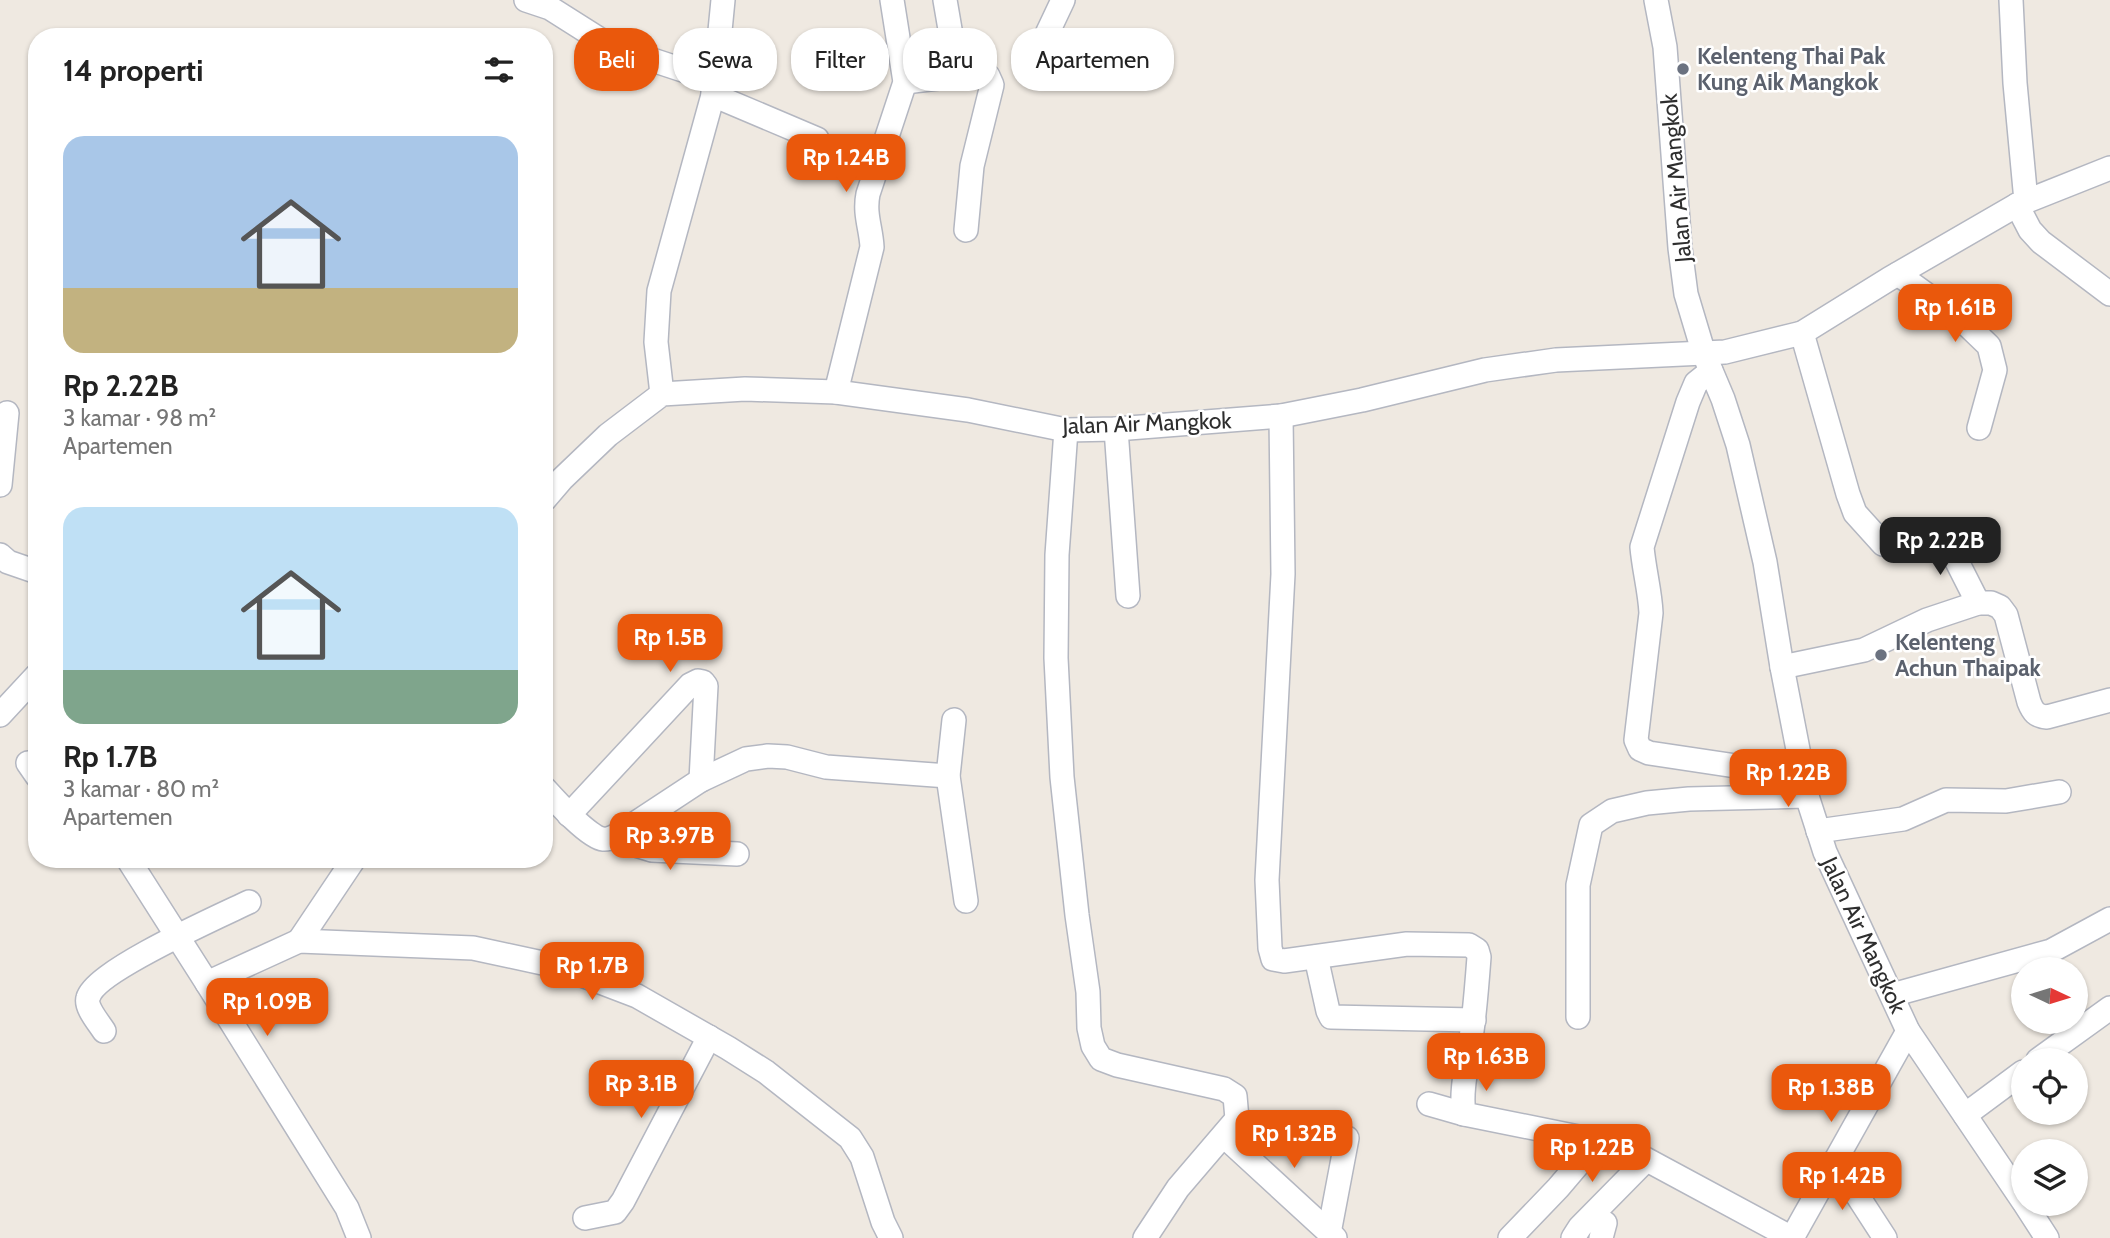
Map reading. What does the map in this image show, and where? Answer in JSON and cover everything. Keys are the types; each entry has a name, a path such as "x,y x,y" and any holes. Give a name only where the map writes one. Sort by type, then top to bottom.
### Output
{"street":[{"path":"527,0 550,8 610,46 673,71"},
{"path":"720,28 723,0"},
{"path":"892,0 903,69"},
{"path":"945,0 950,28"},
{"path":"1050,28 1063,0"},
{"name":"Jalan Air Mangkok","path":"1656,0 1665,47 1686,294 1707,362 1738,445 1765,562 1805,786 1818,831 1825,852 1908,1031 2011,1184"},
{"path":"2011,0 2022,203 2030,230 2040,242 2110,294"},
{"path":"836,391 872,247 865,209 903,88"},
{"path":"553,490 608,435 662,394 656,342 659,291 711,91"},
{"path":"720,91 817,139"},
{"path":"966,230 972,166 991,91"},
{"name":"Jalan Air Mangkok","path":"662,394 745,389 836,391 968,410 1066,430 1116,429 1281,416 1497,368 1556,360 1707,362 1725,352 1802,333 2022,203 2110,168"},
{"path":"1898,274 1963,321 1989,346 1995,370 1979,428"},
{"path":"1802,333 1848,495 1855,513 1882,544"},
{"path":"1707,362 1688,402 1642,547 1643,568 1651,595 1651,613 1636,740 1640,749 1649,753 1805,786"},
{"path":"0,485 7,413"},
{"path":"1281,416 1283,574 1267,880 1270,948 1273,959 1284,961 1407,944 1469,945 1477,950 1479,957 1474,1020 1464,1089 1464,1114"},
{"path":"1116,429 1128,596"},
{"path":"1066,430 1057,555 1056,658 1062,777 1093,1046 1101,1059 1117,1065 1224,1089 1235,1096 1237,1118 1178,1188 1145,1238"},
{"path":"1942,532 1978,603"},
{"path":"0,555 8,562 28,569"},
{"path":"1782,667 1864,650 1927,620 1978,603 1991,603 2000,607 2006,615 2033,712 2047,717 2110,700"},
{"path":"569,815 690,685 698,681 706,686 701,780"},
{"path":"0,715 28,686"},
{"path":"954,720 948,776 966,901"},
{"path":"613,838 701,780 746,759 787,757 826,767 948,776"},
{"path":"1578,1017 1578,885 1591,825 1612,811 1647,803 1805,786"},
{"path":"1818,831 1903,819 1946,800 2006,801 2059,792"},
{"path":"553,798 596,837 613,838 652,850 737,854"},
{"path":"134,868 346,1209 359,1238"},
{"path":"299,941 348,868"},
{"path":"104,1031 87,1003 88,996 99,983 137,958 249,902"},
{"path":"1892,995 2051,951 2110,919"},
{"path":"207,983 299,941 473,948 561,967 638,996 709,1038 766,1072 850,1138 862,1157 883,1222 891,1238"},
{"path":"1316,957 1331,1017 1474,1020"},
{"path":"2055,1048 2110,1008"},
{"path":"1429,1104 1464,1114 1598,1141 1651,1162 1792,1238 1908,1031"},
{"path":"585,1219 615,1212 623,1201 709,1038"},
{"path":"1965,1115 2011,1081"},
{"path":"1224,1136 1332,1235"},
{"path":"1332,1235 1347,1138"},
{"path":"1510,1238 1598,1141"},
{"path":"1835,1161 1885,1238"},
{"path":"1573,1238 1600,1225 1651,1162"},
{"name":"Jalan Air Mangkok","path":"2033,1216 2047,1238"}],"place":[{"name":"Kelenteng Thai Pak Kung Aik Mangkok","path":"1683,69"},
{"name":"Kelenteng Achun Thaipak","path":"1881,655"}]}
